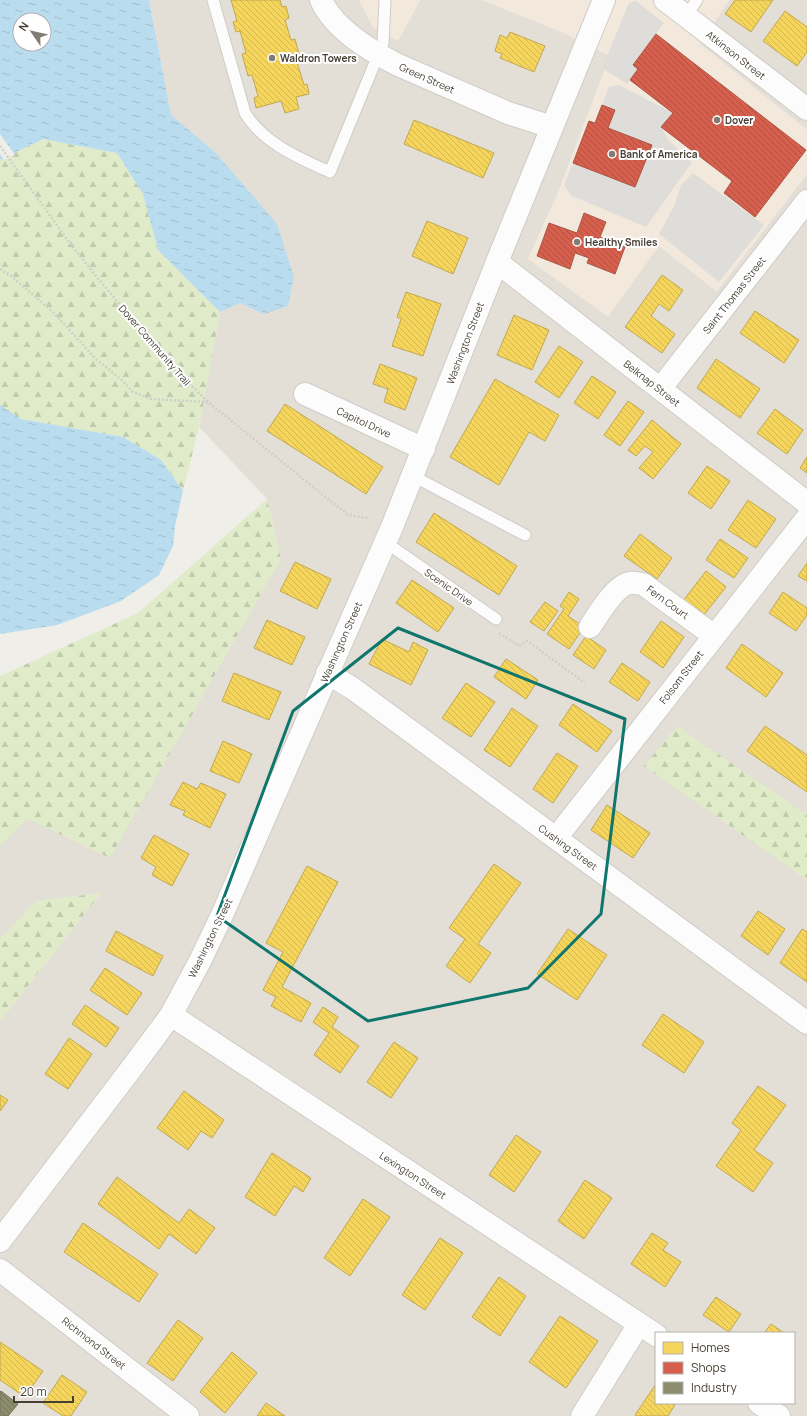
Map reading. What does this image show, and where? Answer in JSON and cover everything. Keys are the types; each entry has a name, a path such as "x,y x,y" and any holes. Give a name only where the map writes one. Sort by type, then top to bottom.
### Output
{"street":[{"name":"Green Street","path":"321,0 324,6 347,32 365,47 379,55 396,64 508,113 552,127"},
{"name":"Washington Street","path":"0,1241 171,1015 200,961 327,673 393,548 413,476 497,262 604,0"},
{"name":"Atkinson Street","path":"665,0 691,8 807,109"},
{"name":"Saint Thomas Street","path":"660,389 807,201"},
{"name":"Belknap Street","path":"497,262 807,503"},
{"name":"Capitol Drive","path":"305,394 424,449"},
{"name":"Folsom Street","path":"556,838 807,518"},
{"name":"Fern Court","path":"590,627 610,598 620,587 630,583 643,584 713,636"},
{"name":"Cushing Street","path":"327,673 352,688 807,1023"},
{"name":"Lexington Street","path":"171,1015 648,1329"},
{"name":"Richmond Street","path":"0,1270 188,1416"},
{"path":"582,1416 648,1329"},
{"path":"761,1404 779,1416"}],"lane":[{"path":"213,0 244,113 250,122 275,144 290,153 330,172 383,43 385,0"},
{"path":"413,476 525,535"},
{"name":"Scenic Drive","path":"393,548 496,619"}],"path":[{"name":"Dover Community Trail","path":"0,146 69,242 96,276 154,347 191,386 208,402 348,515 368,518"},
{"path":"0,269 11,276 53,312 96,358 123,381 133,392 151,399 208,402"},
{"path":"496,619 499,634 519,646 527,641 586,683"}],"highlighted area":[{"path":"398,628 625,719 601,914 528,988 368,1021 217,916 293,711"}],"shaded area":[{"path":"149,0 359,0 373,27 398,41 420,0 482,0 564,33 610,56 558,193 528,259 659,246 717,291 807,174 807,1416 0,1416 0,1021 101,893 36,901 0,939 0,846 281,559 267,499 199,427 220,312 240,302 264,314 216,153 171,116"},
{"path":"359,0 420,0 398,41 373,27"},
{"path":"482,0 729,0 700,44 807,130 807,174 716,291 659,246 608,317 528,259 558,193 610,56 564,33"},
{"path":"729,0 807,0 807,130 700,44"},
{"path":"636,1 664,23 633,65 638,69 627,84 602,68 629,3"},
{"path":"619,85 673,113 661,127 669,141 692,162 646,227 572,196 564,185 573,163 635,187 651,145 608,128 602,105 609,87"},
{"path":"693,173 764,225 719,282 659,234 674,206 681,185"}],"green space":[{"path":"43,139 117,153 143,194 158,250 220,312 199,427 183,491 161,460 123,437 21,419 0,405 0,160"},
{"path":"267,499 281,559 110,858 28,819 0,846 0,676 138,613"},
{"path":"677,726 807,815 807,880 644,766"},
{"path":"101,893 0,1021 0,939 36,901"}],"water":[{"path":"0,0 149,0 171,115 216,153 277,224 294,277 288,306 264,314 240,303 220,312 158,250 143,194 117,153 43,139 0,160"},
{"path":"0,405 21,419 123,437 161,460 183,491 175,526 173,546 159,575 121,601 57,625 0,634"}],"pier":[{"path":"0,134 15,155 4,160 0,154"}],"building: Homes":[{"name":"Waldron Towers","path":"231,0 280,0 282,7 286,6 289,18 285,20 291,40 295,39 301,61 297,62 304,85 307,84 309,94 296,97 299,109 285,113 281,101 256,108 254,98 258,96 252,75 248,76 242,54 246,53 240,31 236,32 233,22 237,21"},
{"path":"735,0 773,0 751,32 725,14"},
{"path":"785,11 807,27 807,52 797,66 763,41"},
{"path":"510,32 545,46 534,72 500,58 502,54 495,51 500,35 507,38"},
{"path":"414,120 494,153 483,178 404,144"},
{"path":"427,221 468,238 453,274 412,256"},
{"path":"662,275 683,290 669,311 659,304 651,316 675,334 662,353 625,327"},
{"path":"406,292 441,304 423,356 392,346 401,319 397,317"},
{"path":"755,311 799,340 784,363 740,333"},
{"path":"514,315 549,330 532,370 497,355"},
{"path":"559,346 583,362 559,398 535,382"},
{"path":"716,359 760,389 740,418 697,388"},
{"path":"380,364 417,378 405,410 384,402 388,389 373,384"},
{"path":"592,376 616,392 598,419 574,403"},
{"path":"495,379 559,415 545,441 529,432 499,485 450,457"},
{"path":"628,401 644,412 620,446 604,435"},
{"path":"285,404 383,467 366,494 267,431"},
{"path":"775,409 803,430 787,454 757,433"},
{"path":"652,420 681,444 653,479 639,468 653,452 645,446 636,456 628,450"},
{"path":"807,457 807,473 800,468"},
{"path":"707,466 730,481 711,509 688,493"},
{"path":"748,500 776,519 756,548 728,530"},
{"path":"434,513 517,566 499,595 416,542"},
{"path":"640,534 672,558 657,579 624,556"},
{"path":"720,539 748,558 734,578 706,560"},
{"path":"295,562 331,579 317,609 280,591"},
{"path":"807,563 807,581 798,576"},
{"path":"706,571 726,587 703,616 683,601"},
{"path":"412,580 454,608 438,632 396,603"},
{"path":"569,592 579,599 568,616 584,627 569,649 547,634 564,609 560,606"},
{"path":"783,592 807,608 807,615 796,631 769,613"},
{"path":"545,602 558,611 544,631 530,622"},
{"path":"267,620 305,637 292,665 254,648"},
{"path":"661,621 684,637 663,668 640,652"},
{"path":"586,636 606,650 594,669 573,655"},
{"path":"382,639 409,652 413,642 428,650 411,685 369,664"},
{"path":"742,644 783,673 766,697 726,668"},
{"path":"506,659 538,680 526,699 494,677"},
{"path":"622,663 650,682 638,701 609,682"},
{"path":"234,673 281,692 269,720 222,701"},
{"path":"466,683 495,702 471,737 442,718"},
{"path":"573,704 612,731 597,752 559,725"},
{"path":"512,708 538,726 510,767 484,750"},
{"path":"765,726 807,755 807,792 747,751"},
{"path":"223,741 252,754 239,783 210,771"},
{"path":"557,753 578,766 553,803 533,789"},
{"path":"183,782 197,789 201,783 226,794 210,828 183,815 185,811 170,805"},
{"path":"607,805 650,833 633,858 591,830"},
{"path":"154,835 189,854 172,886 152,875 156,867 141,858"},
{"path":"494,864 521,883 478,944 491,953 470,983 446,966 465,939 449,928"},
{"path":"307,866 338,882 282,987 311,1003 301,1022 271,1006 276,997 263,990 283,952 266,943"},
{"path":"758,911 785,929 768,955 741,936"},
{"path":"568,929 607,955 577,1000 537,974"},
{"path":"802,929 807,932 807,982 780,963"},
{"path":"116,931 163,956 153,976 106,951"},
{"path":"105,968 142,993 127,1015 90,990"},
{"path":"85,1005 119,1028 106,1047 72,1024"},
{"path":"323,1007 338,1017 332,1027 359,1046 340,1073 314,1055 329,1033 313,1022"},
{"path":"663,1014 704,1042 684,1073 642,1045"},
{"path":"69,1038 92,1054 68,1089 45,1074"},
{"path":"394,1042 418,1058 391,1098 367,1082"},
{"path":"758,1086 786,1105 754,1150 773,1163 753,1192 716,1166 741,1130 732,1123"},
{"path":"184,1091 224,1120 212,1138 201,1131 188,1150 157,1128"},
{"path":"0,1095 8,1100 0,1111"},
{"path":"516,1135 541,1152 514,1192 489,1175"},
{"path":"272,1153 311,1178 303,1192 294,1186 275,1216 245,1197"},
{"path":"117,1177 179,1223 189,1209 215,1228 196,1254 169,1234 159,1249 98,1204"},
{"path":"585,1180 612,1198 584,1239 558,1221"},
{"path":"363,1199 390,1217 350,1276 324,1258"},
{"path":"83,1223 158,1274 139,1302 64,1252"},
{"path":"652,1233 668,1243 663,1250 681,1262 665,1287 631,1264"},
{"path":"440,1238 463,1253 425,1310 402,1295"},
{"path":"499,1277 526,1296 500,1336 472,1317"},
{"path":"716,1297 741,1314 729,1332 703,1315"},
{"path":"560,1316 598,1341 566,1388 529,1362"},
{"path":"178,1320 203,1338 173,1381 147,1363"},
{"path":"771,1324 783,1332 765,1332"},
{"path":"0,1342 43,1371 25,1397 0,1380"},
{"path":"232,1352 257,1373 225,1413 200,1392"},
{"path":"62,1375 87,1392 71,1416 63,1416 43,1403"},
{"path":"655,1385 655,1404 675,1404 668,1416 635,1415"},
{"path":"266,1403 285,1416 257,1416"}],"building: Shops":[{"name":"Dover","path":"656,34 806,150 755,217 724,193 732,181 661,127 673,113 630,80 638,69 633,65"},
{"name":"Bank of America","path":"602,105 615,110 608,128 652,145 635,187 573,163 589,121 595,123"},
{"name":"Healthy Smiles","path":"584,213 606,222 600,237 625,247 615,274 587,263 589,258 575,253 570,269 537,256 549,223 577,233"}],"building: Industry":[{"path":"1,1391 18,1404 8,1416 0,1416"}],"place":[{"name":"Waldron Towers","path":"272,58"},
{"name":"Dover","path":"717,120"},
{"name":"Bank of America","path":"612,154"},
{"name":"Healthy Smiles","path":"577,242"}]}
